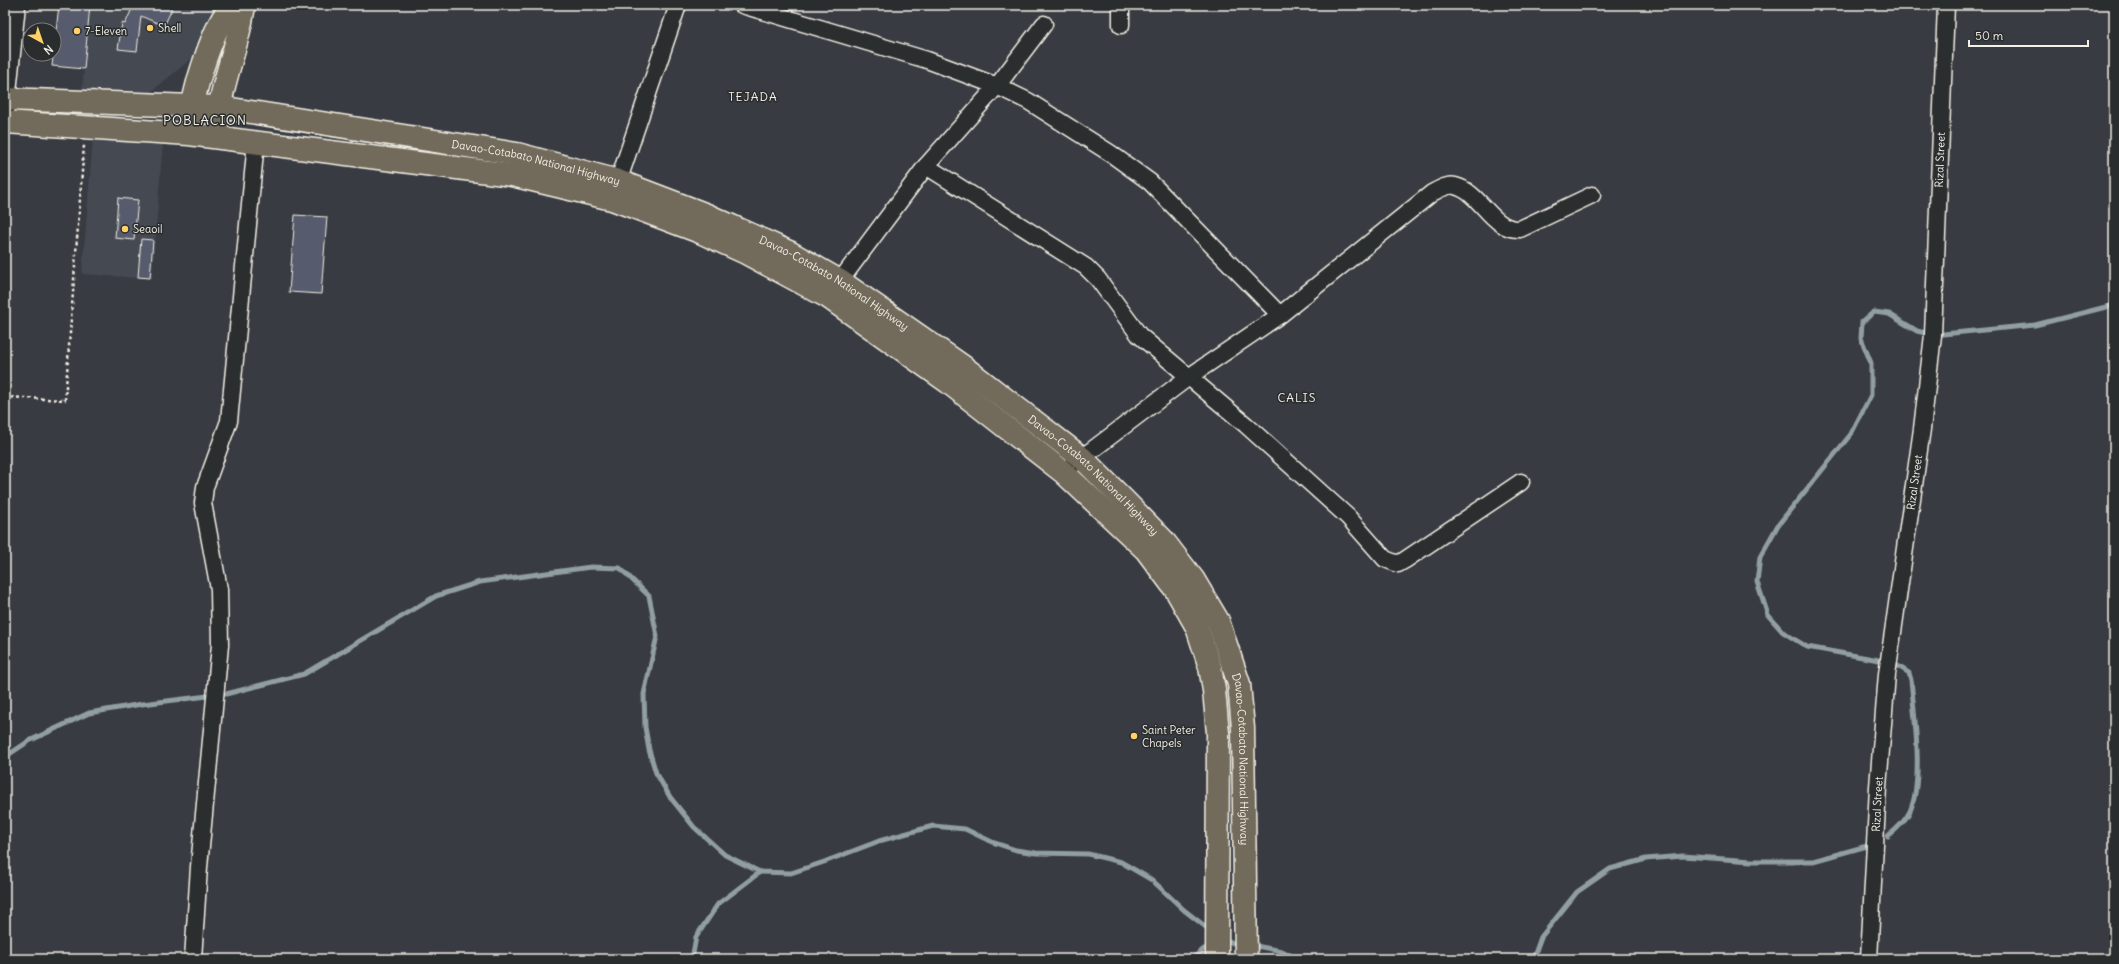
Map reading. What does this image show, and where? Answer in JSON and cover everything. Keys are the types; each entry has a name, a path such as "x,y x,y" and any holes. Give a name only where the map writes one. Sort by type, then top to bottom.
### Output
{"highway":[{"path":"190,134 192,105 210,47 226,11 232,5"},
{"path":"217,137 219,107 224,81 244,5"},
{"name":"Davao-Cotabato National Highway","path":"6,99 219,107 517,154 615,190 700,232 834,289 961,365 1082,458 1163,540 1193,579 1218,621 1240,684 1243,728 1246,959"},
{"name":"Davao-Cotabato National Highway","path":"5,122 217,137 512,175 615,190"},
{"name":"Davao-Cotabato National Highway","path":"834,289 948,382 1063,472 1146,550 1176,590 1197,627 1210,667 1218,733 1217,959"}],"street":[{"path":"5,122 6,99 17,5"},
{"path":"615,190 678,5"},
{"path":"742,5 927,60 997,86 1028,101 1110,152 1150,182 1280,315"},
{"path":"1121,5 1121,25"},
{"name":"Rizal Street","path":"1869,959 1878,787 1887,674 1922,429 1933,335 1946,5"},
{"path":"834,289 926,166 997,86 1044,24"},
{"path":"194,959 200,867 220,645 219,589 203,503 205,487 229,420 256,142"},
{"path":"926,166 1086,267 1098,279 1139,335 1190,376 1348,517 1374,548 1391,563 1398,564 1405,560 1521,482"},
{"path":"1063,472 1190,376 1280,315 1432,193 1444,187 1454,185 1465,190 1504,226 1513,229 1520,229 1592,195"}],"path":[{"path":"5,397 65,400 85,127"}],"shaded area":[{"name":"Shell","path":"91,5 220,5 201,51 151,92 82,89"},
{"path":"93,137 163,142 152,279 82,274"}],"building":[{"path":"59,5 90,5 84,69 52,66 52,62 62,62 62,22 57,22"},
{"path":"118,5 164,5 172,9 164,26 141,16 137,51 118,49 122,23 125,24 131,11"},
{"name":"Seaoil","path":"118,198 138,200 134,240 115,238"},
{"path":"295,215 327,217 321,294 289,292"},
{"path":"141,239 153,240 150,278 138,277"}],"waterway":[{"path":"1879,660 1807,647 1783,632 1768,615 1757,582 1760,557 1778,525 1851,434 1871,395 1871,363 1861,338 1862,322 1874,312 1889,314 1917,331 1933,335 2035,325 2114,305"},
{"path":"226,694 304,674 436,596 480,582 591,567 620,568 649,596 657,636 644,694 645,727 649,750 656,773 670,797 694,827 725,855 760,872 791,873 879,841 933,826 965,829 992,842 1016,850 1036,853 1088,854 1121,862 1152,880 1184,910 1211,931"},
{"path":"1888,836 1906,819 1910,811 1914,798 1917,765 1916,728 1911,680 1909,673 1895,664"},
{"path":"5,757 29,741 89,713 142,704 208,696"},
{"path":"1533,959 1541,937 1577,892 1610,869 1646,859 1683,856 1752,861 1813,861 1867,846"},
{"path":"692,959 696,937 718,904 760,872"},
{"path":"1223,938 1233,943"},
{"path":"1251,945 1282,951 1297,959"},
{"path":"1192,959 1204,949 1211,948"}],"place":[{"name":"Shell","path":"150,28"},
{"name":"7-Eleven","path":"77,31"},
{"name":"Seaoil","path":"125,229"},
{"name":"Saint Peter Chapels","path":"1134,736"}],"district":[{"name":"TEJADA","path":"753,97"},
{"name":"POBLACION","path":"205,120"},
{"name":"CALIS","path":"1297,398"}]}
